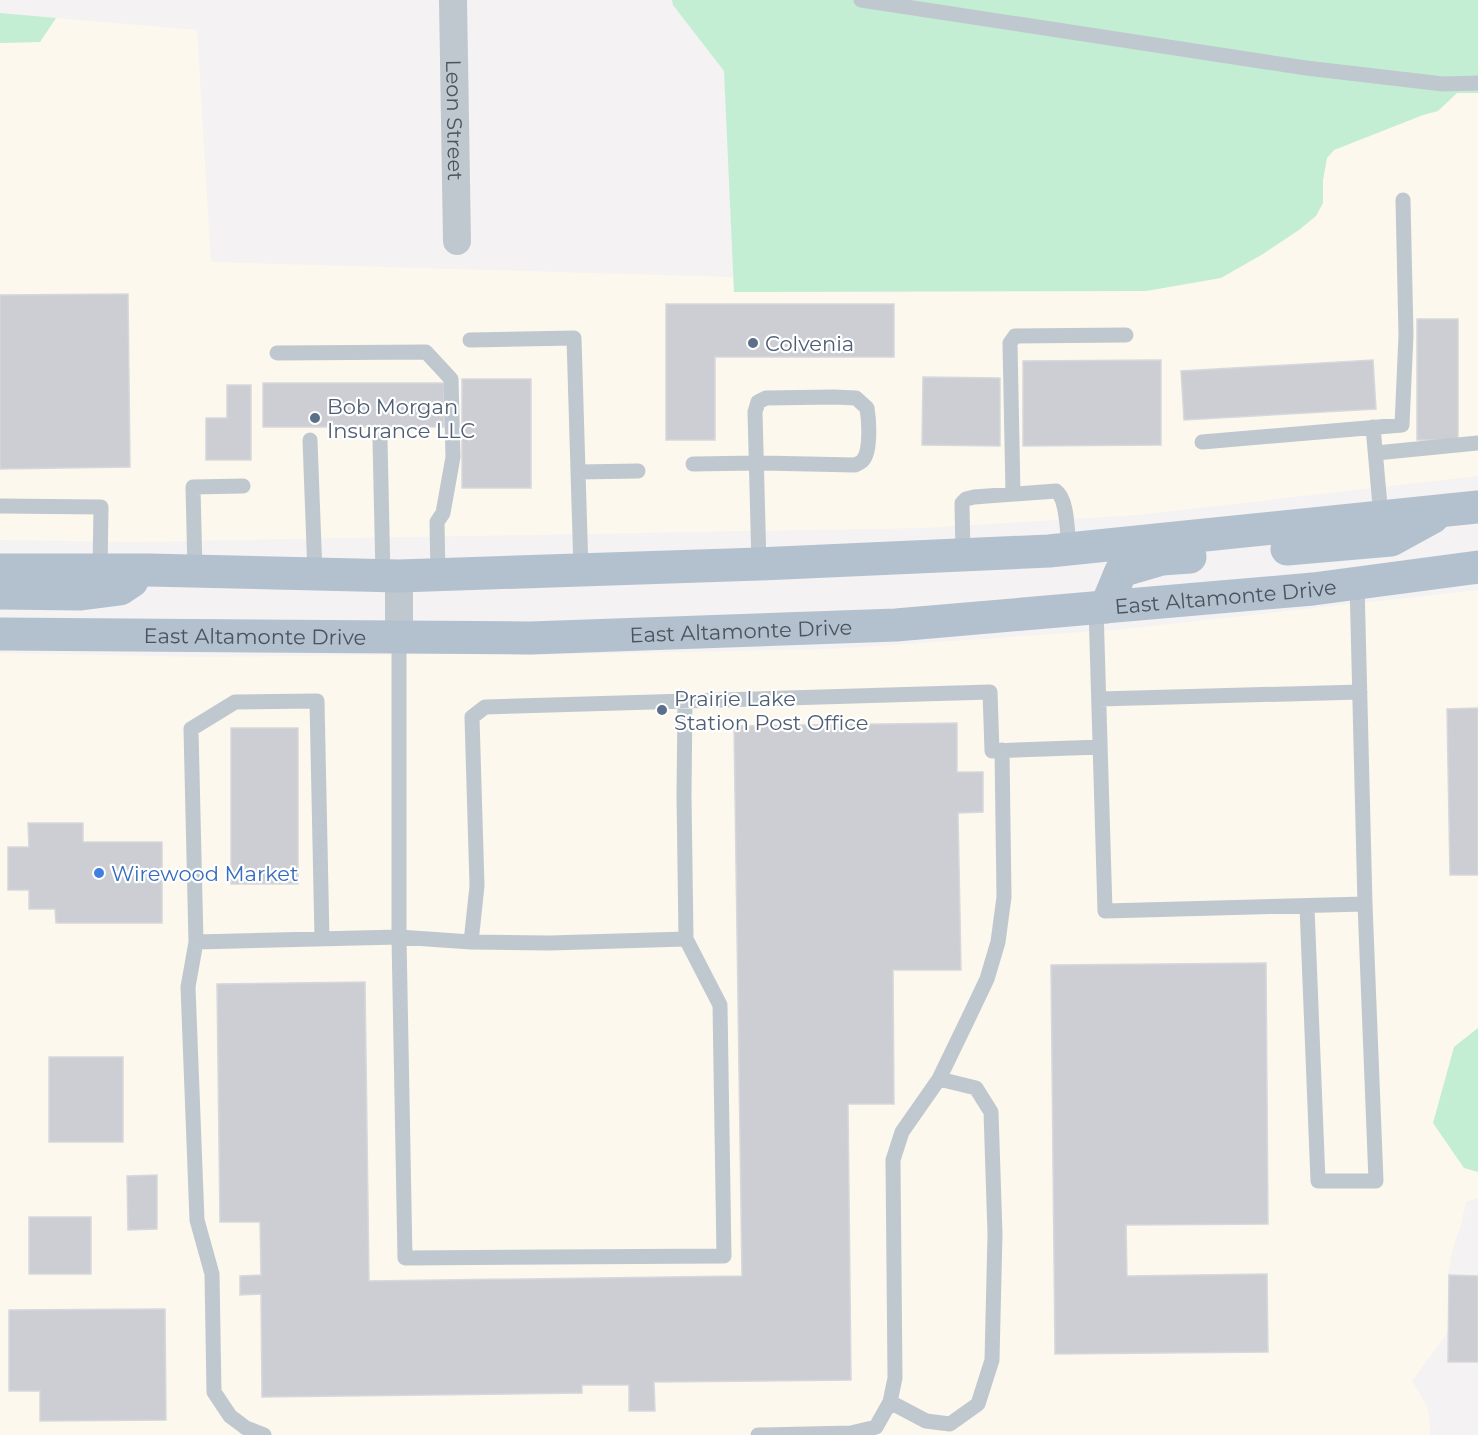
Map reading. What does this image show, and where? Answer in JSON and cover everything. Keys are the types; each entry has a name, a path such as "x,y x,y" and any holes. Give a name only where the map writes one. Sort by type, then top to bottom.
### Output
{"main road":[{"path":"0,570 148,570 391,576 759,564 1049,551 1463,508"},
{"path":"1101,607 1121,571 1162,559 1391,540 1463,508"},
{"name":"East Altamonte Drive","path":"0,634 530,638 896,625 1313,589 1478,567"},
{"path":"0,593 81,594 120,589 148,570"}],"street":[{"name":"Leon Street","path":"453,0 457,241"},
{"path":"391,576 399,637"}],"lane":[{"path":"861,0 1306,68 1443,84 1478,83"},
{"path":"1202,442 1402,425 1406,335 1403,200"},
{"path":"1012,494 1010,343 1015,336 1126,335"},
{"path":"470,340 574,338 581,570"},
{"path":"277,353 426,351 451,379 453,457 443,513 437,522 438,575"},
{"path":"693,464 757,463 855,465 863,461 867,452 869,423 867,408 856,398 766,398 758,402 755,412 757,463 759,564"},
{"path":"1373,427 1381,517"},
{"path":"310,440 315,574"},
{"path":"380,440 391,576"},
{"path":"1376,453 1478,443"},
{"path":"578,472 638,471"},
{"path":"195,571 194,487 243,486"},
{"path":"963,555 962,503 966,498 1056,491 1060,494 1064,507 1069,548"},
{"path":"0,506 101,507 100,570"},
{"path":"1307,907 1318,1181 1376,1181 1365,904 1357,583"},
{"path":"1101,607 1099,699 1105,912 1365,904"},
{"path":"399,637 399,937 405,1258 724,1256 720,1005 686,939 685,701"},
{"path":"471,942 477,886 472,717 486,707 990,692 992,751 1100,747"},
{"path":"1099,699 1360,692"},
{"path":"264,1435 246,1428 230,1416 214,1392 212,1274 197,1220 188,987 196,942 191,729 235,702 317,701 322,939"},
{"path":"758,1435 851,1433 876,1427 890,1402 896,1378 893,1160 902,1132 939,1079 987,979 998,942 1004,897 1002,750"},
{"path":"196,942 399,937 471,942 550,943 686,939"},
{"path":"890,1402 926,1421 950,1424 978,1404 992,1360 994,1234 991,1112 976,1088 939,1079"}],"shaded area":[{"path":"56,18 197,30 211,262 733,277 734,292 1146,291 1221,278 1323,203 1323,180 1327,158 1334,150 1438,111 1457,93 1478,93 1478,476 1138,515 926,528 133,542 0,540 0,43 40,42"},
{"path":"1478,590 1478,1028 1454,1047 1464,1168 1478,1172 1478,1198 1466,1202 1453,1248 1448,1273 1450,1329 1412,1381 1427,1406 1430,1435 0,1435 0,653 206,657 530,655 830,649 1114,630"}],"green space":[{"path":"672,0 1478,0 1478,93 1457,93 1438,111 1334,150 1327,158 1323,180 1323,203 1316,216 1263,254 1221,278 1146,291 734,292 724,71 673,5"},
{"path":"0,13 56,18 40,42 0,43"},
{"path":"1478,1028 1478,1172 1464,1168 1433,1123 1454,1047"}],"building":[{"path":"128,294 130,467 0,469 0,295"},
{"path":"666,304 894,304 894,357 715,357 715,440 666,440"},
{"path":"1417,319 1458,319 1458,440 1417,440"},
{"path":"1161,360 1161,445 1023,446 1023,361"},
{"path":"1373,360 1376,409 1184,420 1181,371"},
{"path":"923,377 1000,378 1000,446 922,445"},
{"path":"462,379 531,379 531,488 462,488"},
{"path":"263,383 444,383 444,427 263,427"},
{"path":"227,385 251,385 251,460 206,460 206,418 227,418"},
{"path":"1478,708 1478,875 1450,875 1447,709"},
{"path":"957,723 957,772 983,772 983,812 958,813 961,970 893,970 894,1104 848,1104 851,1380 654,1382 655,1411 629,1411 629,1385 582,1385 582,1393 262,1397 261,1294 240,1295 240,1276 261,1275 260,1222 220,1222 217,984 365,982 369,1281 742,1276 734,726"},
{"path":"231,728 298,728 298,884 231,884"},
{"path":"28,823 83,823 83,842 162,842 162,923 56,923 55,909 29,909 29,890 8,890 8,847 29,847"},
{"path":"1266,963 1268,1224 1126,1225 1127,1276 1267,1274 1268,1352 1055,1354 1051,965"},
{"path":"49,1057 123,1057 123,1142 49,1142"},
{"path":"157,1175 157,1229 128,1230 127,1176"},
{"path":"29,1217 91,1217 91,1274 29,1274"},
{"path":"1449,1275 1478,1276 1478,1362 1448,1362"},
{"path":"165,1309 166,1420 40,1421 40,1391 9,1391 9,1310"}],"place":[{"name":"Colvenia","path":"753,343"},
{"name":"Bob Morgan Insurance LLC","path":"315,418"},
{"name":"Prairie Lake Station Post Office","path":"662,710"},
{"name":"Wirewood Market","path":"99,873"}]}
